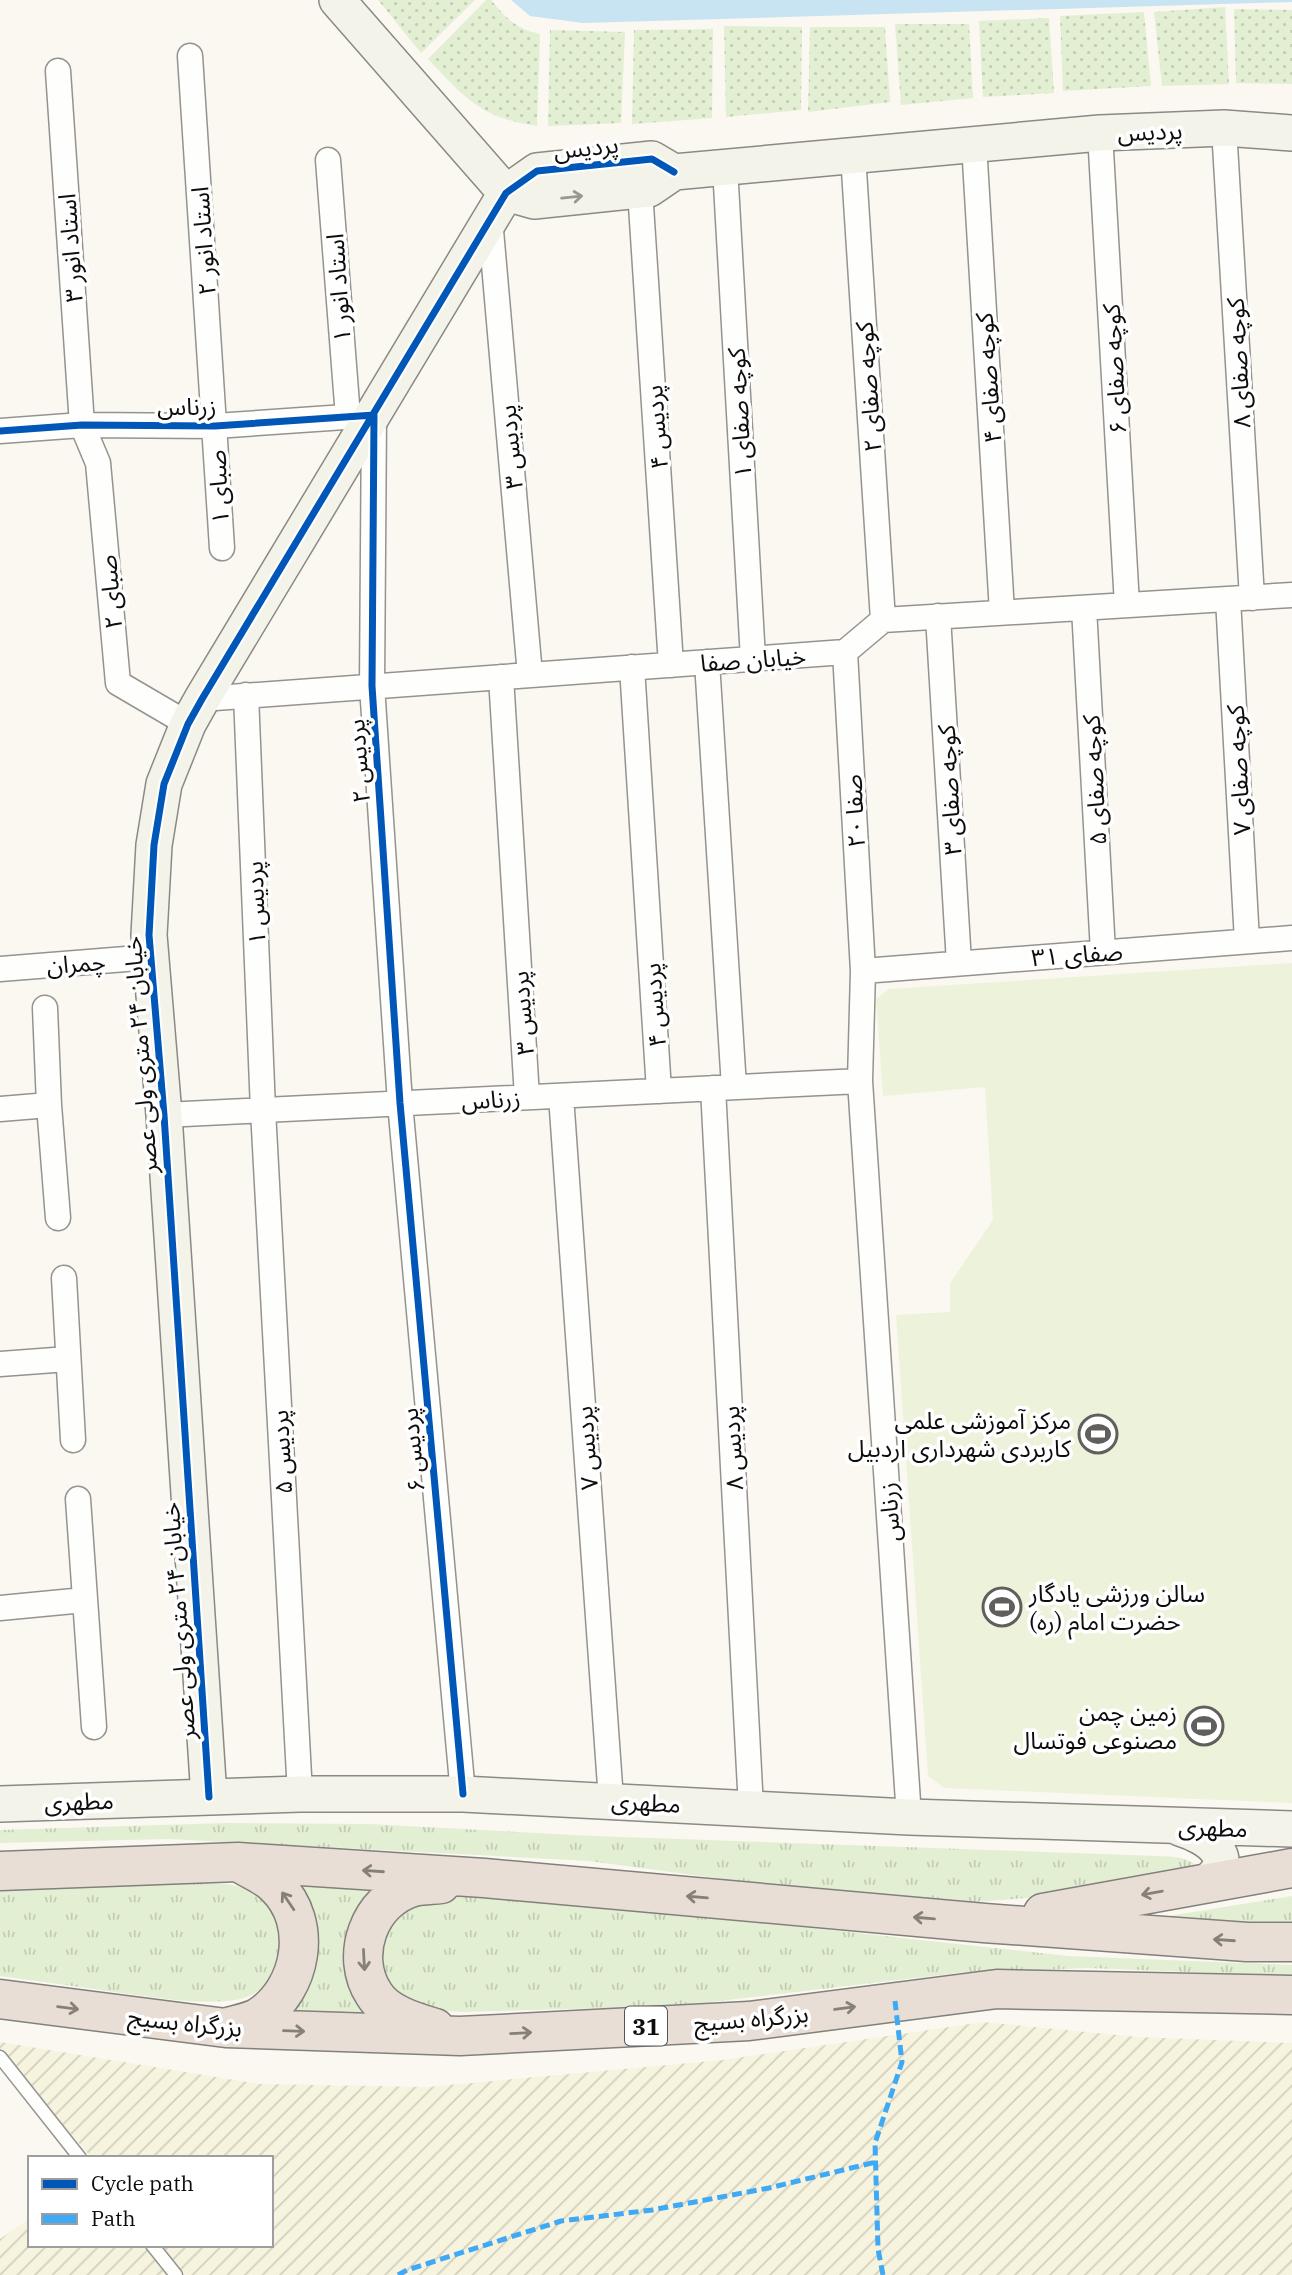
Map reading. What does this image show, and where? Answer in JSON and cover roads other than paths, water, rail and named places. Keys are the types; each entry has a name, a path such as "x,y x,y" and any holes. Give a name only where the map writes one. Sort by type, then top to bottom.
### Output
{"highway":[{"path":"226,2028 257,2018 281,1996 297,1960 299,1940 297,1919 286,1897 275,1884 238,1862"},
{"path":"0,1871 238,1862 484,1878 984,1923 1248,1942 1292,1942"},
{"path":"984,1923 1292,1868"},
{"path":"460,2036 418,2023 382,2003 374,1995 365,1975 362,1953 376,1914 395,1896 413,1888 484,1878"},
{"name":"بزرگراه بسیج","path":"0,1999 226,2028 460,2036 749,2021 997,1989 1292,1995"}],"street":[{"path":"337,0 498,206"},
{"name":"استاد انور ۲","path":"190,56 215,426"},
{"name":"استاد انور ۳","path":"58,71 82,425"},
{"name":"پردیس","path":"498,206 649,189 674,172 853,155 1100,133 1224,128 1292,133"},
{"name":"کوچه صفای ۸","path":"1224,128 1240,598"},
{"name":"کوچه صفای ۶","path":"1100,133 1127,605"},
{"name":"کوچه صفای ۴","path":"974,144 1002,612"},
{"name":"کوچه صفای ۲","path":"853,155 883,620"},
{"name":"پردیس","path":"498,206 537,171 652,159 674,172"},
{"name":"استاد انور ۱","path":"328,160 361,416"},
{"name":"کوچه صفای ۱","path":"725,167 753,659"},
{"name":"پردیس ۴","path":"640,190 671,665"},
{"name":"خیابان ۲۴ متری ولی عصر","path":"209,1797 164,1115 149,935 154,845 164,784 195,711 361,416 498,206"},
{"name":"پردیس ۳","path":"498,206 530,675"},
{"name":"زرناس","path":"0,431 82,425 215,426 361,416"},
{"name":"پردیس ۲","path":"361,416 372,687 400,1103"},
{"name":"صبای ۲","path":"82,425 98,463 118,683 195,711"},
{"name":"صبای ۱","path":"215,426 222,548"},
{"path":"845,652 883,620 1292,595"},
{"name":"کوچه صفای ۷","path":"1240,598 1247,941"},
{"name":"کوچه صفای ۵","path":"1084,608 1103,952"},
{"name":"کوچه صفای ۳","path":"939,616 959,963"},
{"name":"خیابان صفا","path":"195,711 247,695 845,652"},
{"name":"صفا ۲۰","path":"845,652 863,971"},
{"name":"پردیس ۸","path":"707,662 751,1808"},
{"name":"پردیس ۴","path":"632,667 659,1091"},
{"name":"پردیس ۳","path":"501,677 527,1097"},
{"name":"پردیس ۱","path":"247,695 263,1110"},
{"name":"صفای ۳۱","path":"863,971 1292,938"},
{"name":"چمران","path":"0,969 151,957"},
{"name":"زرناس","path":"863,971 860,1081 909,1817"},
{"path":"45,1007 58,1218"},
{"name":"زرناس","path":"164,1115 860,1081"},
{"name":"پردیس ۷","path":"561,1096 611,1800"},
{"name":"پردیس ۶","path":"400,1103 463,1794"},
{"path":"0,1110 49,1105"},
{"name":"پردیس ۵","path":"263,1110 300,1794"},
{"path":"64,1278 73,1440"},
{"path":"0,1364 68,1359"},
{"path":"78,1499 94,1727"},
{"path":"0,1608 84,1600"},
{"name":"مطهری","path":"0,1804 300,1794 463,1794 909,1817 1292,1829"},
{"path":"1173,1826 1206,1838 1215,1845 1220,1864 1213,1878 1202,1885"}],"lane":[{"path":"0,2057 78,2156"},
{"path":"154,2247 176,2275"}],"water":[{"path":"511,0 1292,2 583,23 530,16"}],"place":[{"name":"مرکز آموزشی علمی کاربردی شهرداری اردبیل","path":"1098,1434"},
{"name":"سالن ورزشی یادگار حضرت امام (ره)","path":"1002,1607"},
{"name":"زمین چمن مصنوعی فوتسال","path":"1204,1726"}]}
